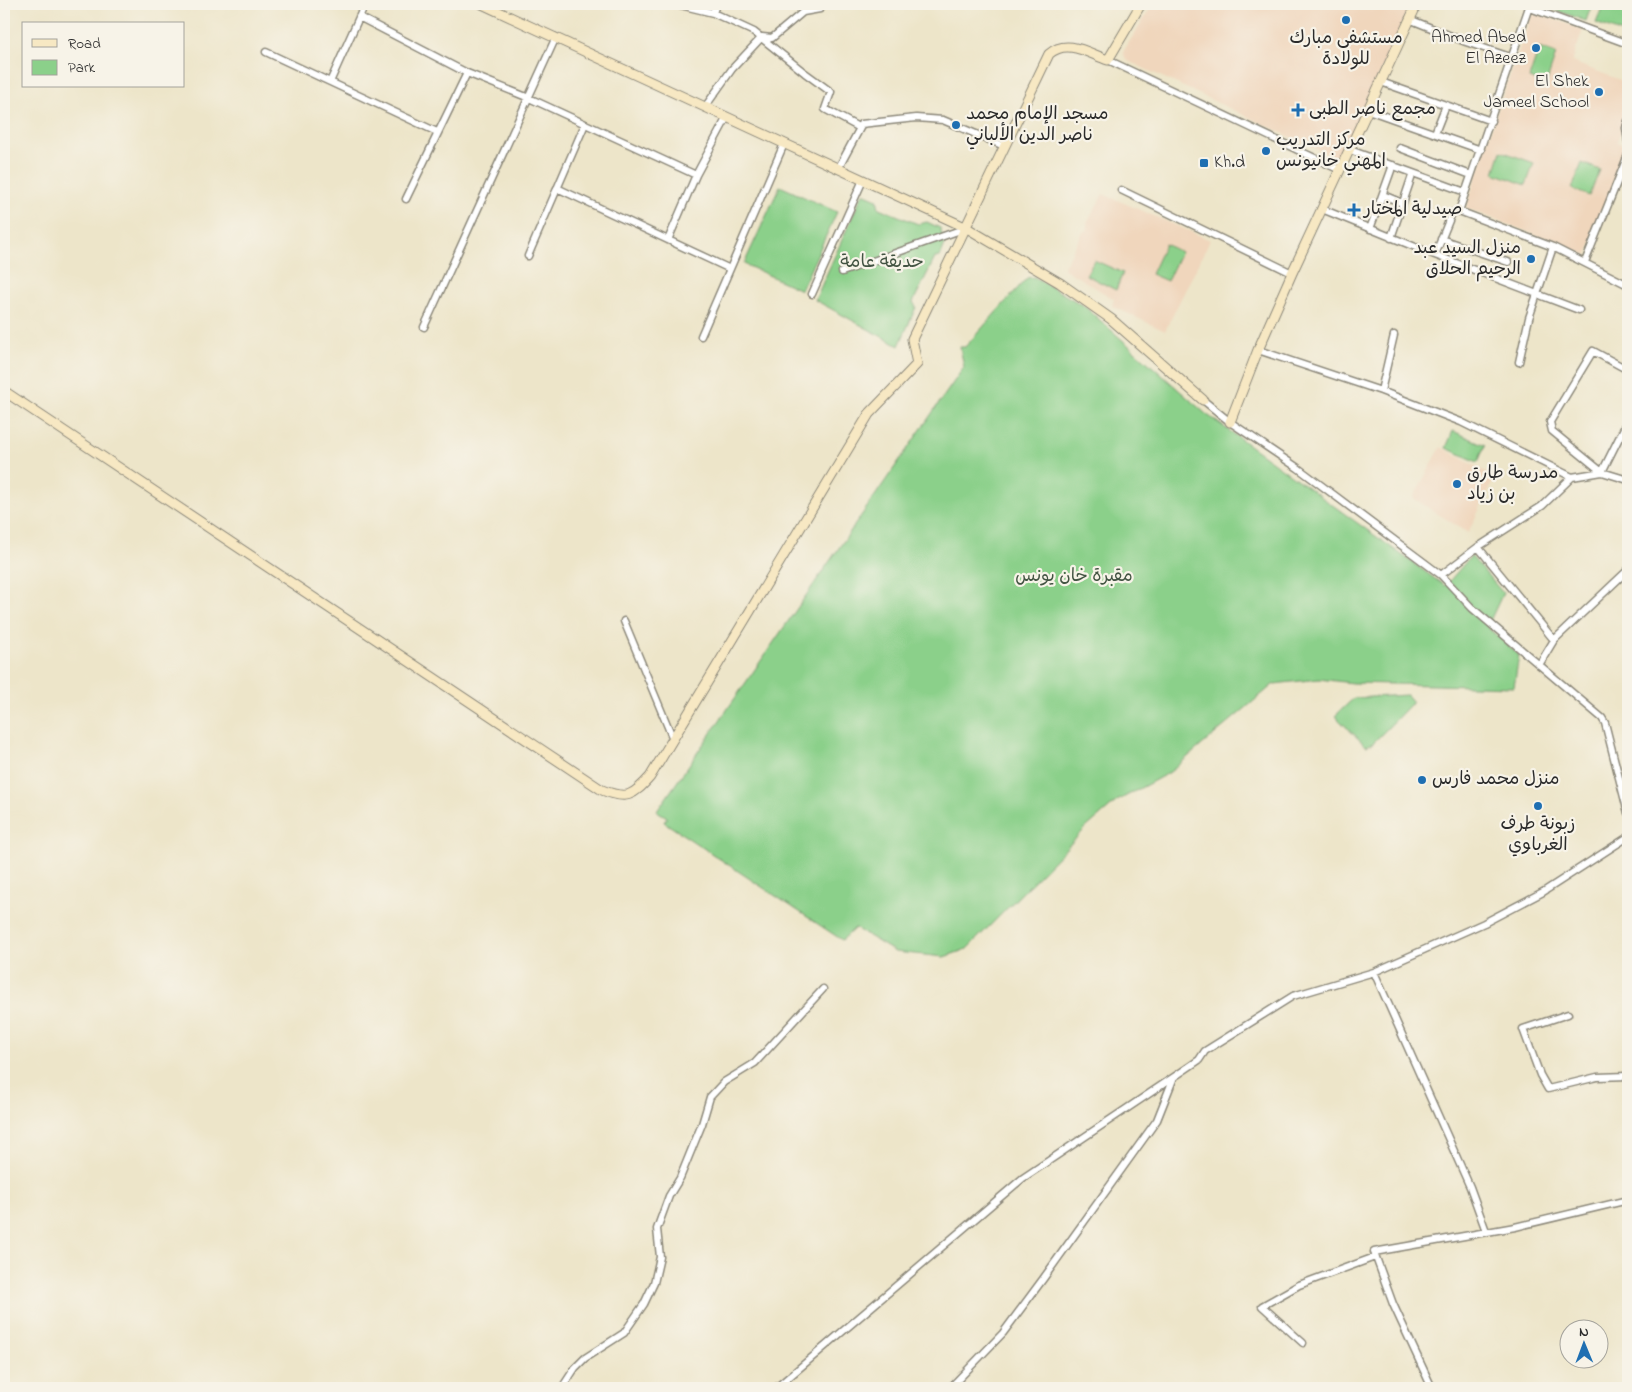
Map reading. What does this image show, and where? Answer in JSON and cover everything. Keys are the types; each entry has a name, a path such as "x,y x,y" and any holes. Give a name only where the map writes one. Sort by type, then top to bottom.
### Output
{"street":[{"path":"330,82 365,4"},
{"path":"482,4 966,228 1060,283 1111,319 1230,422 1298,468 1441,575 1472,608 1564,684 1605,723 1628,813"},
{"path":"676,4 712,13 762,37 804,73 831,92 825,109 860,128"},
{"path":"712,13 716,4"},
{"path":"762,37 772,38 803,12 820,9 825,4"},
{"path":"1108,60 1140,4"},
{"path":"1230,422 1258,350 1292,273 1417,4"},
{"path":"1459,211 1530,6 1628,44"},
{"path":"359,17 467,73 529,98 696,176"},
{"path":"1410,19 1466,42 1513,58"},
{"path":"705,107 732,69 762,37"},
{"path":"424,327 556,38"},
{"path":"4,391 602,790 624,796 634,794 650,777 869,414 918,364 912,339 1049,54 1056,47 1066,45 1108,60 1340,170"},
{"path":"266,52 437,132"},
{"path":"406,199 467,73"},
{"path":"1381,82 1491,121"},
{"path":"1435,133 1446,105"},
{"path":"1368,110 1481,150"},
{"path":"668,240 696,176 727,117"},
{"path":"838,169 861,124 916,118 943,120 1004,146"},
{"path":"1628,121 1626,128 1628,141"},
{"path":"528,256 585,124"},
{"path":"701,336 784,144"},
{"path":"1400,148 1471,175"},
{"path":"1350,150 1465,192"},
{"path":"1585,262 1628,154"},
{"path":"1370,229 1393,165"},
{"path":"1391,238 1413,172"},
{"path":"812,294 863,180"},
{"path":"557,188 730,269"},
{"path":"1121,190 1292,273"},
{"path":"1382,195 1402,203"},
{"path":"1322,209 1434,255 1580,310"},
{"path":"1434,255 1452,214 1459,211 1553,247 1628,285"},
{"path":"842,272 966,228"},
{"path":"1441,239 1508,262"},
{"path":"1519,362 1536,294 1553,247"},
{"path":"1381,391 1394,335"},
{"path":"1258,350 1381,391 1460,422 1572,477"},
{"path":"1628,370 1593,351 1550,422 1552,431 1602,472 1628,480"},
{"path":"1602,472 1628,420"},
{"path":"1441,575 1478,547 1542,506 1572,477 1602,472"},
{"path":"1478,547 1554,640"},
{"path":"1539,665 1554,640 1628,570"},
{"path":"624,621 673,739"},
{"path":"776,1388 1024,1178 1174,1078 1199,1060 1204,1051 1293,996 1374,972 1484,923 1581,869 1628,837"},
{"path":"1374,972 1470,1187 1486,1231"},
{"path":"562,1388 575,1368 585,1358 624,1333 644,1304 654,1283 660,1257 657,1229 668,1196 680,1178 702,1124 710,1097 724,1082 755,1063 823,989"},
{"path":"1568,1014 1522,1029 1540,1075 1548,1089 1597,1077 1628,1076"},
{"path":"950,1388 1003,1333 1043,1279 1157,1120 1174,1078"},
{"path":"1432,1388 1393,1304 1374,1252 1515,1227 1628,1200"},
{"path":"1303,1343 1262,1306 1299,1284 1376,1257"}],"shaded area":[{"name":"مجمع ناصر الطبى","path":"1153,4 1412,4 1340,160 1126,60 1123,52"},
{"path":"1533,11 1583,30 1572,62 1628,83 1628,109 1617,142 1627,147 1627,151 1587,255 1466,208 1498,109"},
{"path":"1103,194 1210,240 1165,331 1112,306 1114,299 1063,268 1083,232 1087,230 1087,223"},
{"name":"مدرسة طارق بن زياد","path":"1441,447 1495,477 1468,533 1413,498"}],"green space":[{"path":"1538,4 1592,4 1586,21"},
{"path":"1604,4 1628,4 1628,35 1596,23"},
{"path":"1539,48 1556,54 1546,84 1529,78"},
{"path":"1501,151 1534,163 1526,185 1494,173"},
{"path":"1582,163 1600,170 1589,196 1572,189"},
{"path":"780,186 837,212 801,290 744,264"},
{"name":"حديقة عامة","path":"863,193 877,199 879,208 918,224 927,222 940,228 945,244 940,257 935,258 913,302 916,307 899,346 815,300"},
{"path":"1165,244 1181,252 1167,281 1151,274"},
{"path":"1094,260 1123,273 1116,290 1086,275"},
{"name":"مقبرة خان يونس","path":"1034,277 1084,306 1206,414 1445,586 1471,556 1503,593 1487,627 1519,655 1514,687 1352,683 1319,679 1274,684 1170,772 1117,801 1088,826 967,949 944,957 895,952 855,928 842,940 664,822 667,817 657,811 964,367 960,347 965,347 1027,278"},
{"path":"1453,431 1485,445 1478,462 1446,448"},
{"path":"1407,695 1413,702 1373,743 1366,746 1335,716 1354,698"}],"place":[{"name":"مستشفى مبارك للولادة","path":"1346,20"},
{"name":"Ahmed Abed El Azeez","path":"1536,48"},
{"name":"El Shek Jameel School","path":"1599,92"},
{"name":"مجمع ناصر الطبى","path":"1298,110"},
{"name":"مسجد الإمام محمد ناصر الدين الألباني","path":"956,125"},
{"name":"مركز التدريب المهني خانيونس","path":"1266,151"},
{"name":"Kh.d","path":"1204,163"},
{"name":"صيدلية المختار","path":"1354,210"},
{"name":"منزل السيد عبد الرحيم الحلاق","path":"1531,259"},
{"name":"مدرسة طارق بن زياد","path":"1457,484"},
{"name":"منزل محمد فارس","path":"1422,780"},
{"name":"زبونة طرف الغرباوي","path":"1538,806"}]}
